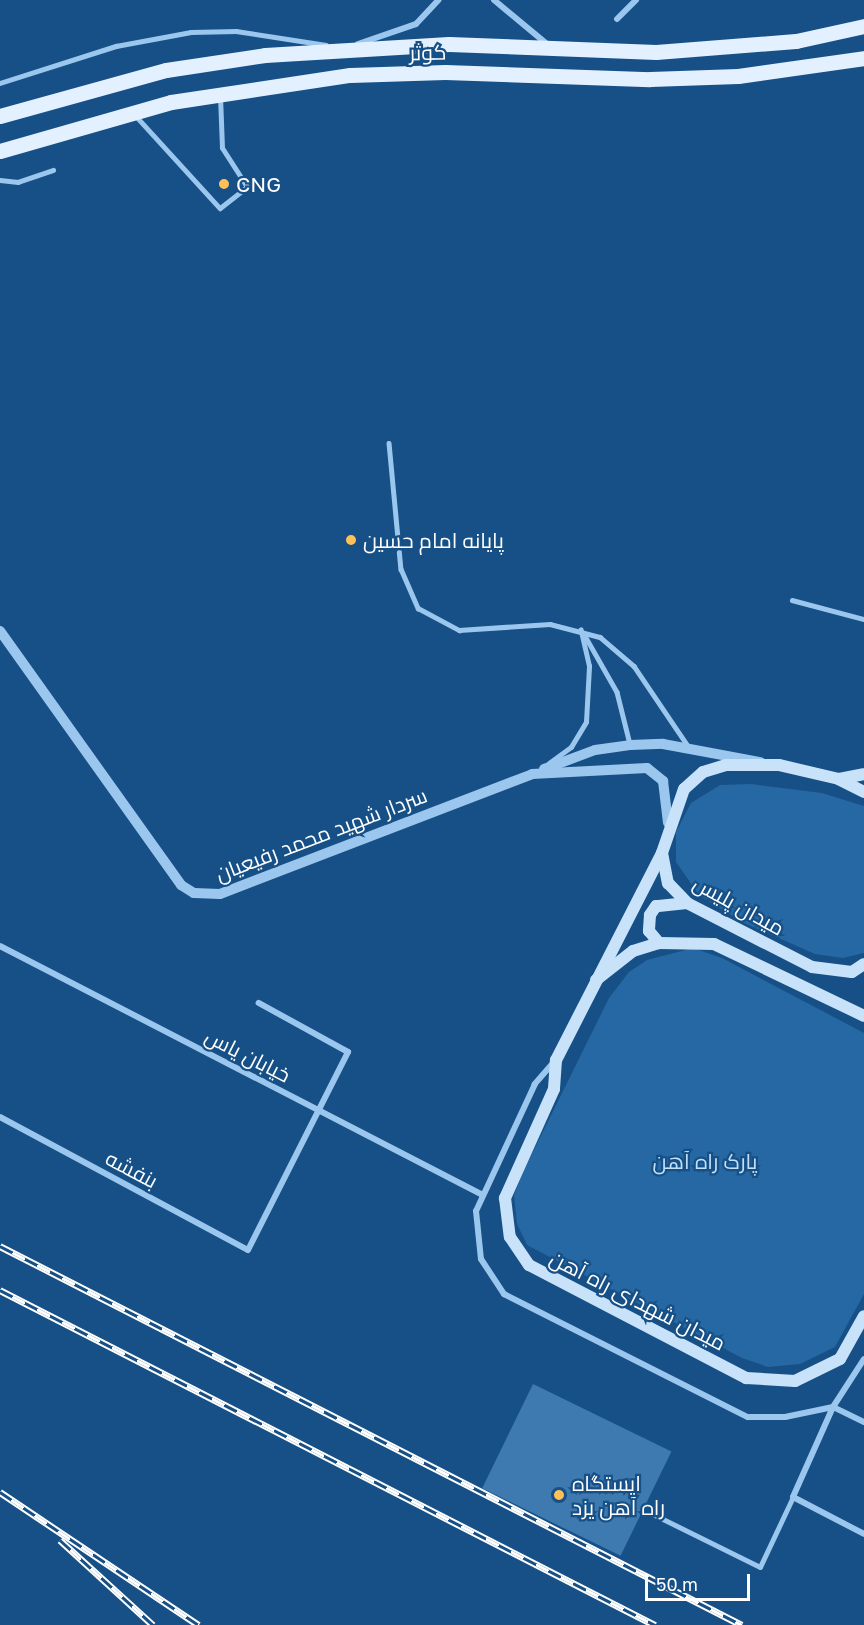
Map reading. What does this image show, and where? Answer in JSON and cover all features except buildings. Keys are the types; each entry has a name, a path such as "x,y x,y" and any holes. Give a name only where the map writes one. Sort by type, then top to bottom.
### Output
{"main road":[{"name":"کوثر","path":"0,116 166,70 346,48 449,44 552,48 734,48 864,26"},
{"name":"کوثر","path":"0,151 131,111 220,91 350,75 434,72 650,79 738,76 864,58"},
{"name":"میدان پلیس","path":"864,792 838,779 778,765 726,765 703,772 684,789 668,823 662,853 668,883 687,903 812,966 858,972 864,964"},
{"path":"838,779 864,774"},
{"name":"میدان شهدای راه آهن","path":"662,853 591,985 556,1060 554,1089 505,1198 510,1237 529,1265 746,1378 795,1381 840,1359 864,1316"},
{"path":"659,943 649,931 650,915 656,906 687,903"},
{"path":"591,985 633,951 659,943 714,944 864,1016"}],"street":[{"path":"346,48 416,24 438,0"},
{"path":"494,0 552,48"},
{"path":"617,19 636,0"},
{"name":"سردار شهید محمد رفیعیان","path":"0,631 181,885 194,893 220,894 532,774 647,768 663,781 668,823"},
{"path":"532,774 594,750 630,745 689,748 778,765"},
{"name":"خیابان یاس","path":"0,946 481,1194"},
{"path":"260,1003 348,1052 320,1111"},
{"path":"556,1060 535,1084 481,1194 475,1236 481,1259 504,1294 748,1417 785,1417 833,1407 864,1422"},
{"name":"بنفشه","path":"0,1117 248,1250 320,1111"},
{"path":"864,1359 833,1407 793,1497 864,1534"}],"lane":[{"path":"0,83 116,46 191,32 236,31 346,48"},
{"path":"131,111 220,208 247,187 222,148 220,91"},
{"path":"0,180 18,182 54,170"},
{"path":"389,443 401,569 418,608 459,630 550,624 581,630 627,658 689,748"},
{"path":"792,600 864,620"},
{"path":"581,630 617,692 630,745"},
{"path":"532,774 571,747 586,722 589,666 581,630"},
{"path":"655,1515 760,1567 793,1497"}],"green space":[{"path":"751,784 822,793 864,806 864,953 843,958 815,954 742,922 699,895 676,862 676,832 691,803 720,785"},
{"name":"پارک راه آهن","path":"693,948 722,958 864,1033 864,1294 835,1347 800,1364 768,1367 742,1358 527,1245 517,1224 514,1195 524,1170 609,998 629,972 647,960"}],"railway":[{"path":"0,1246 742,1625"},
{"path":"0,1290 655,1625"},
{"path":"0,1492 199,1625"},
{"path":"60,1540 153,1625"}],"place":[{"name":"CNG","path":"224,184"},
{"name":"پایانه امام حسین","path":"351,540"},
{"name":"ایستگاه راه آهن یزد","path":"559,1495"}]}
